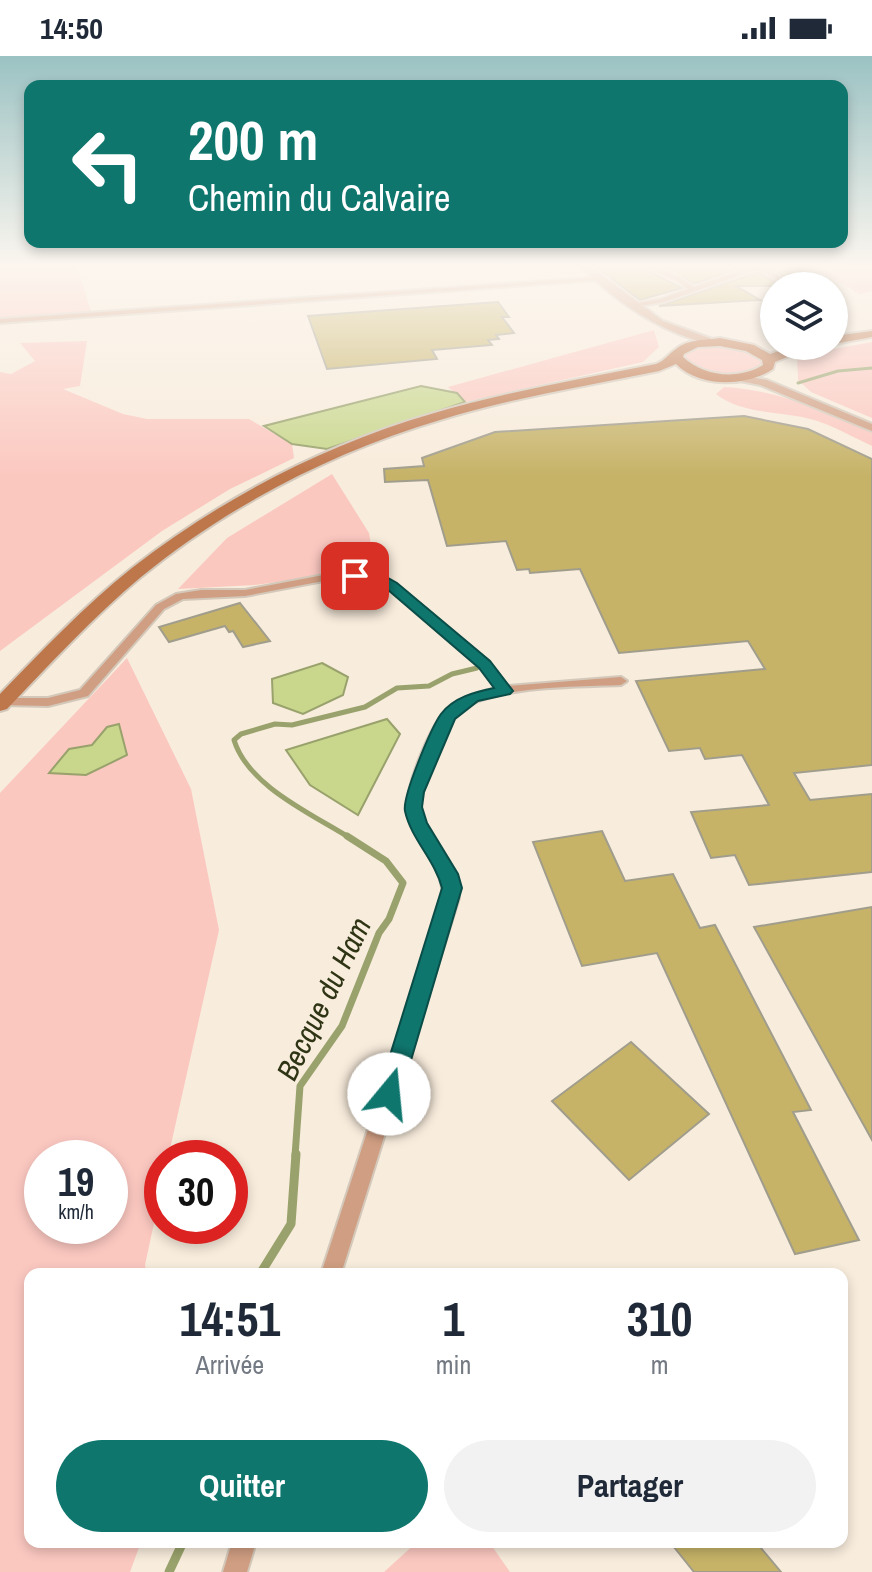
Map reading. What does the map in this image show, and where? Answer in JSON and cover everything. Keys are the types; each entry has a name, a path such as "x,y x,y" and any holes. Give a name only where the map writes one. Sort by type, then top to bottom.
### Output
{"main road":[{"path":"0,723 8,703 193,533 275,482 383,434 493,401 663,366 678,353 696,344 715,342 760,346"},
{"path":"745,346 761,352 769,363"},
{"path":"678,353 682,365 704,374"},
{"path":"590,382 668,372 734,377 755,374 772,360"}],"street":[{"path":"671,335 678,341 678,353"},
{"path":"685,335 715,342"},
{"path":"769,363 779,381 818,404"},
{"path":"734,377 757,380 872,428"},
{"path":"8,703 60,700 84,693 160,607 175,597 198,593 242,593 355,576 376,577 392,586 484,664 505,691"},
{"path":"333,1268 451,898 448,874 414,814 415,792 447,716 472,697 505,691 621,681"},
{"path":"235,1572 242,1548"}],"shaded area":[{"path":"637,335 655,335 659,347 643,362 465,402 448,387"},
{"path":"87,341 80,386 63,389 123,414 147,419 249,419 292,444 294,458 230,489 162,531 0,651 0,372 11,374 35,361 20,343"},
{"path":"872,342 872,418 811,392 798,380 797,360 848,360 848,346"},
{"path":"713,345 742,348 760,357 763,364 746,374 725,375 694,365 686,360 686,353"},
{"path":"421,386 457,393 465,402 327,449 292,444 264,426"},
{"path":"724,387 763,392 818,409 872,433 872,446 814,420 738,406 716,394"},
{"path":"332,474 369,533 375,569 255,585 178,589 227,538"},
{"path":"127,658 191,789 219,930 172,1140 144,1140 144,1244 150,1244 146,1268 24,1268 24,1548 139,1548 130,1572 0,1572 0,793"},
{"path":"322,663 348,677 343,695 303,714 273,703 272,679"},
{"path":"387,719 400,734 358,815 310,785 286,750"},
{"path":"119,724 127,755 86,775 49,773 69,749 92,745 107,727"},
{"path":"410,1548 493,1548 510,1572 384,1572"}],"building":[{"path":"315,335 498,335 499,339 488,340 492,345 432,350 437,359 327,369"},
{"path":"744,416 808,429 872,459 872,765 794,773 810,800 872,794 872,872 749,885 735,855 711,858 691,812 769,805 742,755 705,759 700,748 669,751 636,681 765,669 748,641 619,653 580,569 530,573 529,569 517,570 506,541 447,546 428,480 385,482 384,469 424,466 422,458 495,432"},
{"path":"240,603 270,641 243,647 233,631 229,632 225,626 169,642 159,627"},
{"path":"602,831 625,881 673,874 700,928 715,925 811,1110 793,1112 859,1240 795,1254 657,953 582,966 533,842"},
{"path":"872,907 872,1140 754,927"},
{"path":"631,1042 709,1114 629,1180 552,1101"},
{"path":"675,1548 761,1548 781,1572 694,1572"}],"waterway":[{"name":"Becque du Ham","path":"798,383 838,371 872,368"},
{"name":"Becque du Ham","path":"350,838 300,809 267,785 241,756 234,740 241,734 275,724 292,725 365,707 397,688 429,686 452,674 477,668"},
{"name":"Becque du Ham","path":"295,1156 300,1086 342,1026 379,933 389,919 403,883 386,861 347,836"},
{"name":"Becque du Ham","path":"264,1268 291,1224 296,1154"},
{"name":"Becque du Ham","path":"169,1572 180,1548"}],"route":[{"path":"355,576 376,577 392,586 484,664 505,691 472,697 447,716 415,792 414,814 422,833 448,874 452,888 389,1094"}]}
